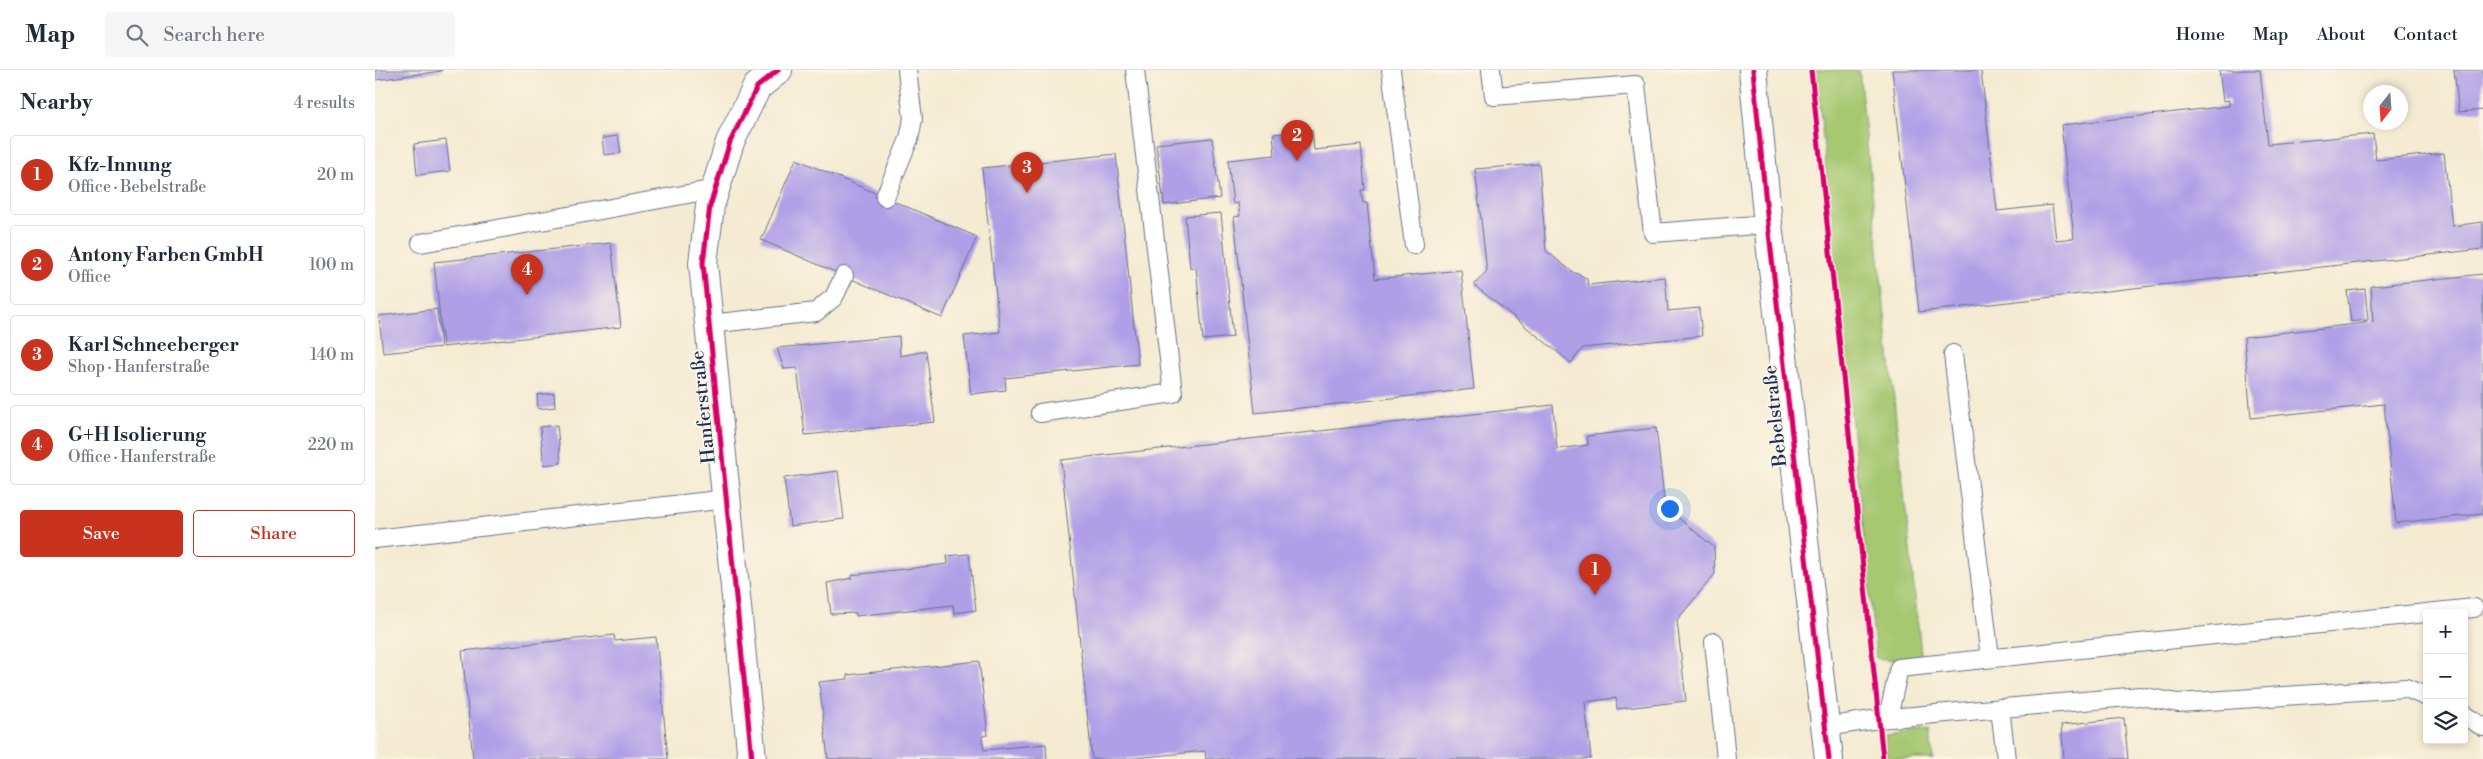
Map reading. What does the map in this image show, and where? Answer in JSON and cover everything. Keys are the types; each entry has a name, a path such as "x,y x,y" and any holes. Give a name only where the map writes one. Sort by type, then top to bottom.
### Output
{"street":[{"name":"Hanferstraße","path":"752,759 703,263 710,206 730,142 757,88 778,70"},
{"name":"Bebelstraße","path":"1753,70 1768,224 1829,759"}],"lane":[{"path":"885,198 909,139 913,119 907,70"},
{"path":"1040,413 1173,393 1135,70"},
{"path":"1391,70 1414,244"},
{"path":"1491,70 1494,96 1636,85 1653,233 1768,224"},
{"path":"421,243 715,189"},
{"path":"710,324 816,312 834,297 844,276"},
{"path":"1953,354 1990,658"},
{"path":"375,539 727,499"},
{"path":"1888,718 1899,668 2474,608"},
{"path":"1714,642 1726,759"},
{"path":"1825,727 1888,718 2140,696 2178,703 2406,688 2423,695"},
{"path":"2000,708 2007,759"},
{"path":"2468,718 2483,727"}],"green space":[{"path":"1816,70 1859,70 1922,663 1876,658"},
{"path":"1930,731 1933,759 1888,759 1885,736"}],"building":[{"path":"375,70 442,70 442,71 375,80"},
{"path":"1892,70 1981,70 1997,211 2052,205 2056,240 2074,238 2061,125 2229,106 2229,100 2223,101 2219,70 2260,70 2268,144 2373,134 2376,160 2444,153 2452,226 2483,222 2483,249 1919,312"},
{"path":"2454,70 2483,70 2483,110 2459,112"},
{"path":"1312,130 1314,150 1361,145 1365,190 1361,190 1363,203 1367,203 1375,279 1461,270 1474,389 1255,413 1234,217 1240,216 1238,203 1233,204 1228,160 1275,155 1273,134"},
{"path":"618,136 621,153 604,155 602,138"},
{"path":"1212,138 1220,198 1164,205 1156,144"},
{"path":"446,140 450,171 417,175 414,144"},
{"path":"1116,154 1138,364 1005,378 1006,390 971,394 964,336 1000,332 982,168"},
{"path":"796,159 977,237 942,318 761,240"},
{"path":"1539,164 1546,251 1574,273 1587,279 1588,285 1665,277 1668,311 1699,308 1702,336 1583,348 1571,363 1474,285 1487,271 1475,169"},
{"path":"1221,213 1233,337 1203,340 1196,267 1190,268 1185,216"},
{"path":"611,243 621,327 443,347 434,262"},
{"path":"2483,274 2483,514 2396,523 2384,404 2251,418 2244,337 2373,322 2371,286"},
{"path":"2365,289 2368,320 2351,322 2347,291"},
{"path":"437,309 441,347 383,353 379,316"},
{"path":"899,336 900,356 926,351 935,422 805,435 797,368 784,369 777,348"},
{"path":"554,393 555,407 538,409 537,395"},
{"path":"1553,405 1557,449 1588,445 1587,436 1656,428 1665,507 1714,547 1715,574 1677,620 1686,701 1617,709 1616,698 1585,702 1591,759 1206,759 1205,751 1125,759 1092,759 1061,460"},
{"path":"557,425 561,463 544,465 540,427"},
{"path":"838,471 844,519 790,526 784,478"},
{"path":"969,554 976,610 954,613 953,605 856,616 856,613 831,614 827,583 852,578 852,575 948,564 947,556"},
{"path":"614,635 615,641 656,637 668,759 473,759 462,651"},
{"path":"979,661 988,735 982,736 984,750 1046,744 1047,759 828,759 819,682 848,679 847,675"},
{"path":"2124,718 2128,759 2064,759 2061,725"}],"cycle path":[{"path":"752,759 703,263 710,206 730,142 757,87 778,70"},
{"path":"1753,70 1768,224 1829,759"},
{"path":"1811,70 1883,759"}],"place":[{"name":"Antony Farben GmbH","path":"1297,161"},
{"name":"Karl Schneeberger","path":"1027,193"},
{"name":"G+H Isolierung","path":"527,295"},
{"name":"Kfz-Innung","path":"1595,595"}]}
